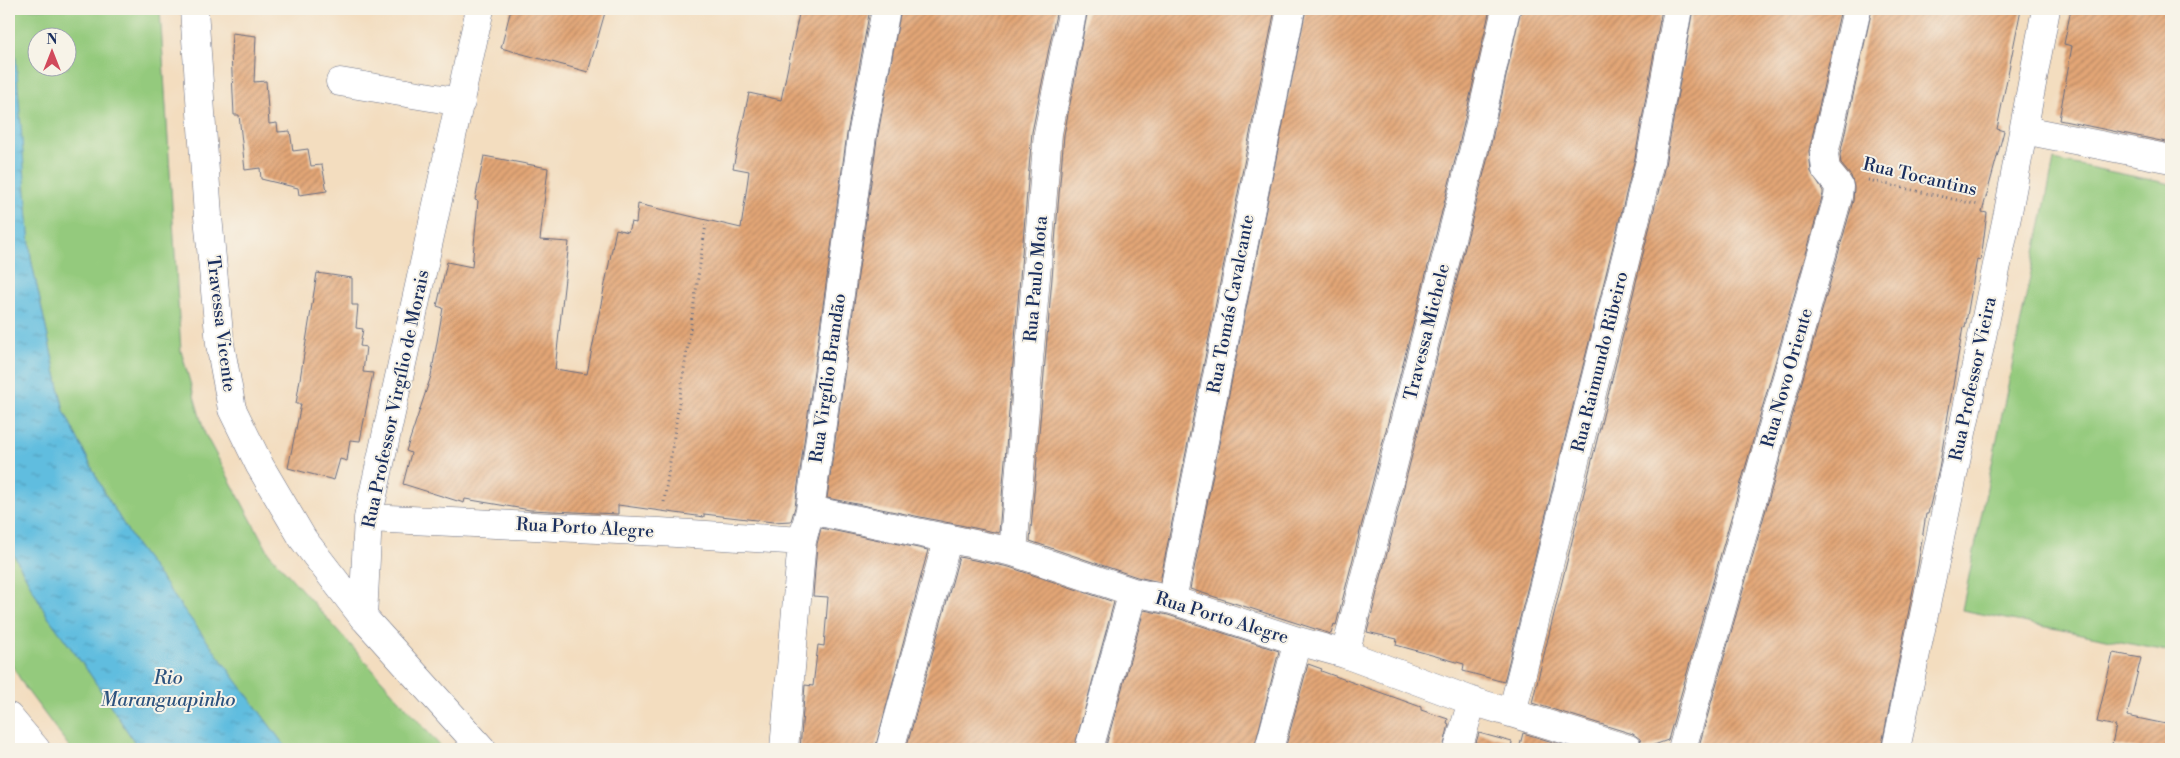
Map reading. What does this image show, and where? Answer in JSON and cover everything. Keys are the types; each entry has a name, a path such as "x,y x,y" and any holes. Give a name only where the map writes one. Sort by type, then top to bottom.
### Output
{"street":[{"name":"Travessa Vicente","path":"194,9 208,216 220,344 232,409 260,466 303,539 363,617"},
{"name":"Rua Professor Virgílio de Morais","path":"363,617 368,518 480,9"},
{"name":"Rua Virgílio Brandão","path":"784,749 802,542 810,510 862,136 886,9"},
{"name":"Rua Paulo Mota","path":"1013,552 1048,133 1072,9"},
{"name":"Rua Tomás Cavalcante","path":"1172,600 1291,9"},
{"name":"Travessa Michele","path":"1345,654 1472,158 1506,9"},
{"name":"Rua Raimundo Ribeiro","path":"1512,713 1650,161 1678,9"},
{"path":"1826,170 1824,154 1857,9"},
{"name":"Rua Professor Vieira","path":"1896,749 2008,212 2046,9"},
{"path":"340,82 461,102"},
{"path":"2024,130 2171,159"},
{"name":"Rua Novo Oriente","path":"1682,749 1838,197 1839,186 1826,170"},
{"name":"Rua Porto Alegre","path":"810,510 1013,552 1133,592 1172,600 1298,642 1345,654 1472,701 1627,749"},
{"name":"Rua Porto Alegre","path":"368,518 660,532 802,542"},
{"path":"890,749 948,538"},
{"path":"1089,749 1133,592"},
{"path":"363,617 482,749"},
{"path":"1269,749 1298,642"},
{"path":"1458,749 1472,701"},
{"path":"9,717 36,749"}],"path":[{"name":"Rua Tocantins","path":"1826,170 2008,212"},
{"path":"660,532 706,224"}],"green space":[{"path":"10,9 160,9 181,351 205,434 269,553 443,749 287,749 136,545 104,492 64,411 31,259"},
{"path":"2054,160 2171,184 2171,652 1962,610"},
{"path":"9,546 48,617 88,671 139,749 71,749 26,689 9,660"}],"water":[{"name":"Rio Maranguapinho","path":"9,9 13,20 31,259 64,411 104,492 136,545 287,749 139,749 88,671 48,617 9,546"}],"building":[{"path":"511,9 606,9 588,72 501,48"},
{"path":"800,9 870,9 847,134 795,507 791,521 773,522 704,514 704,517 618,505 618,514 530,510 465,499 464,503 403,484 411,453 406,451 431,376 443,308 437,306 447,262 472,267 478,201 475,200 484,156 548,168 540,240 569,242 555,369 587,374 616,229 628,232 631,222 636,223 638,204 741,228 749,171 733,168 749,93 781,100"},
{"path":"901,9 1057,9 1032,132 999,533 827,498 877,139"},
{"path":"1088,9 1275,9 1160,582 1137,577 1030,541 1064,135"},
{"path":"1306,9 1490,9 1459,145 1336,625 1334,624 1331,634 1190,589"},
{"path":"1521,9 1662,9 1635,158 1504,682 1463,671 1464,664 1396,645 1397,639 1367,632 1489,153"},
{"path":"1693,9 1841,9 1809,151 1811,172 1823,194 1668,740 1643,749 1640,739 1633,734 1532,703 1665,165"},
{"path":"1872,9 2021,9 1997,129 2004,131 1982,212 1987,213 1981,260 1977,259 1965,328 1963,327 1939,468 1928,514 1926,514 1918,565 1881,749 1710,749 1699,746 1853,201 1854,187 1851,176 1841,164 1840,155"},
{"path":"2071,9 2171,9 2171,143 2059,120 2072,46 2064,44"},
{"path":"232,33 256,36 254,82 266,81 269,124 277,123 278,132 290,131 293,151 308,149 311,166 322,165 327,191 299,195 298,188 261,179 260,168 245,170 239,115 234,115"},
{"path":"317,273 352,278 352,305 358,305 356,328 363,329 360,346 366,347 363,372 373,373 360,441 350,440 347,461 340,459 334,480 288,468 301,404 296,404"},
{"path":"821,528 928,550 875,749 800,749 805,685 813,686 818,645 824,646 828,597 813,596 817,544"},
{"path":"959,557 1009,567 1114,602 1074,749 906,749"},
{"path":"1144,610 1168,615 1279,651 1254,749 1105,749"},
{"path":"2113,653 2141,658 2127,716 2171,725 2171,749 2137,749 2112,744 2116,726 2097,722"},
{"path":"1308,664 1322,669 1321,671 1421,707 1421,710 1448,719 1447,723 1449,724 1443,749 1285,749"},
{"path":"1479,733 1512,742 1511,749 1474,749"},
{"path":"1523,733 1576,749 1519,749"}]}
